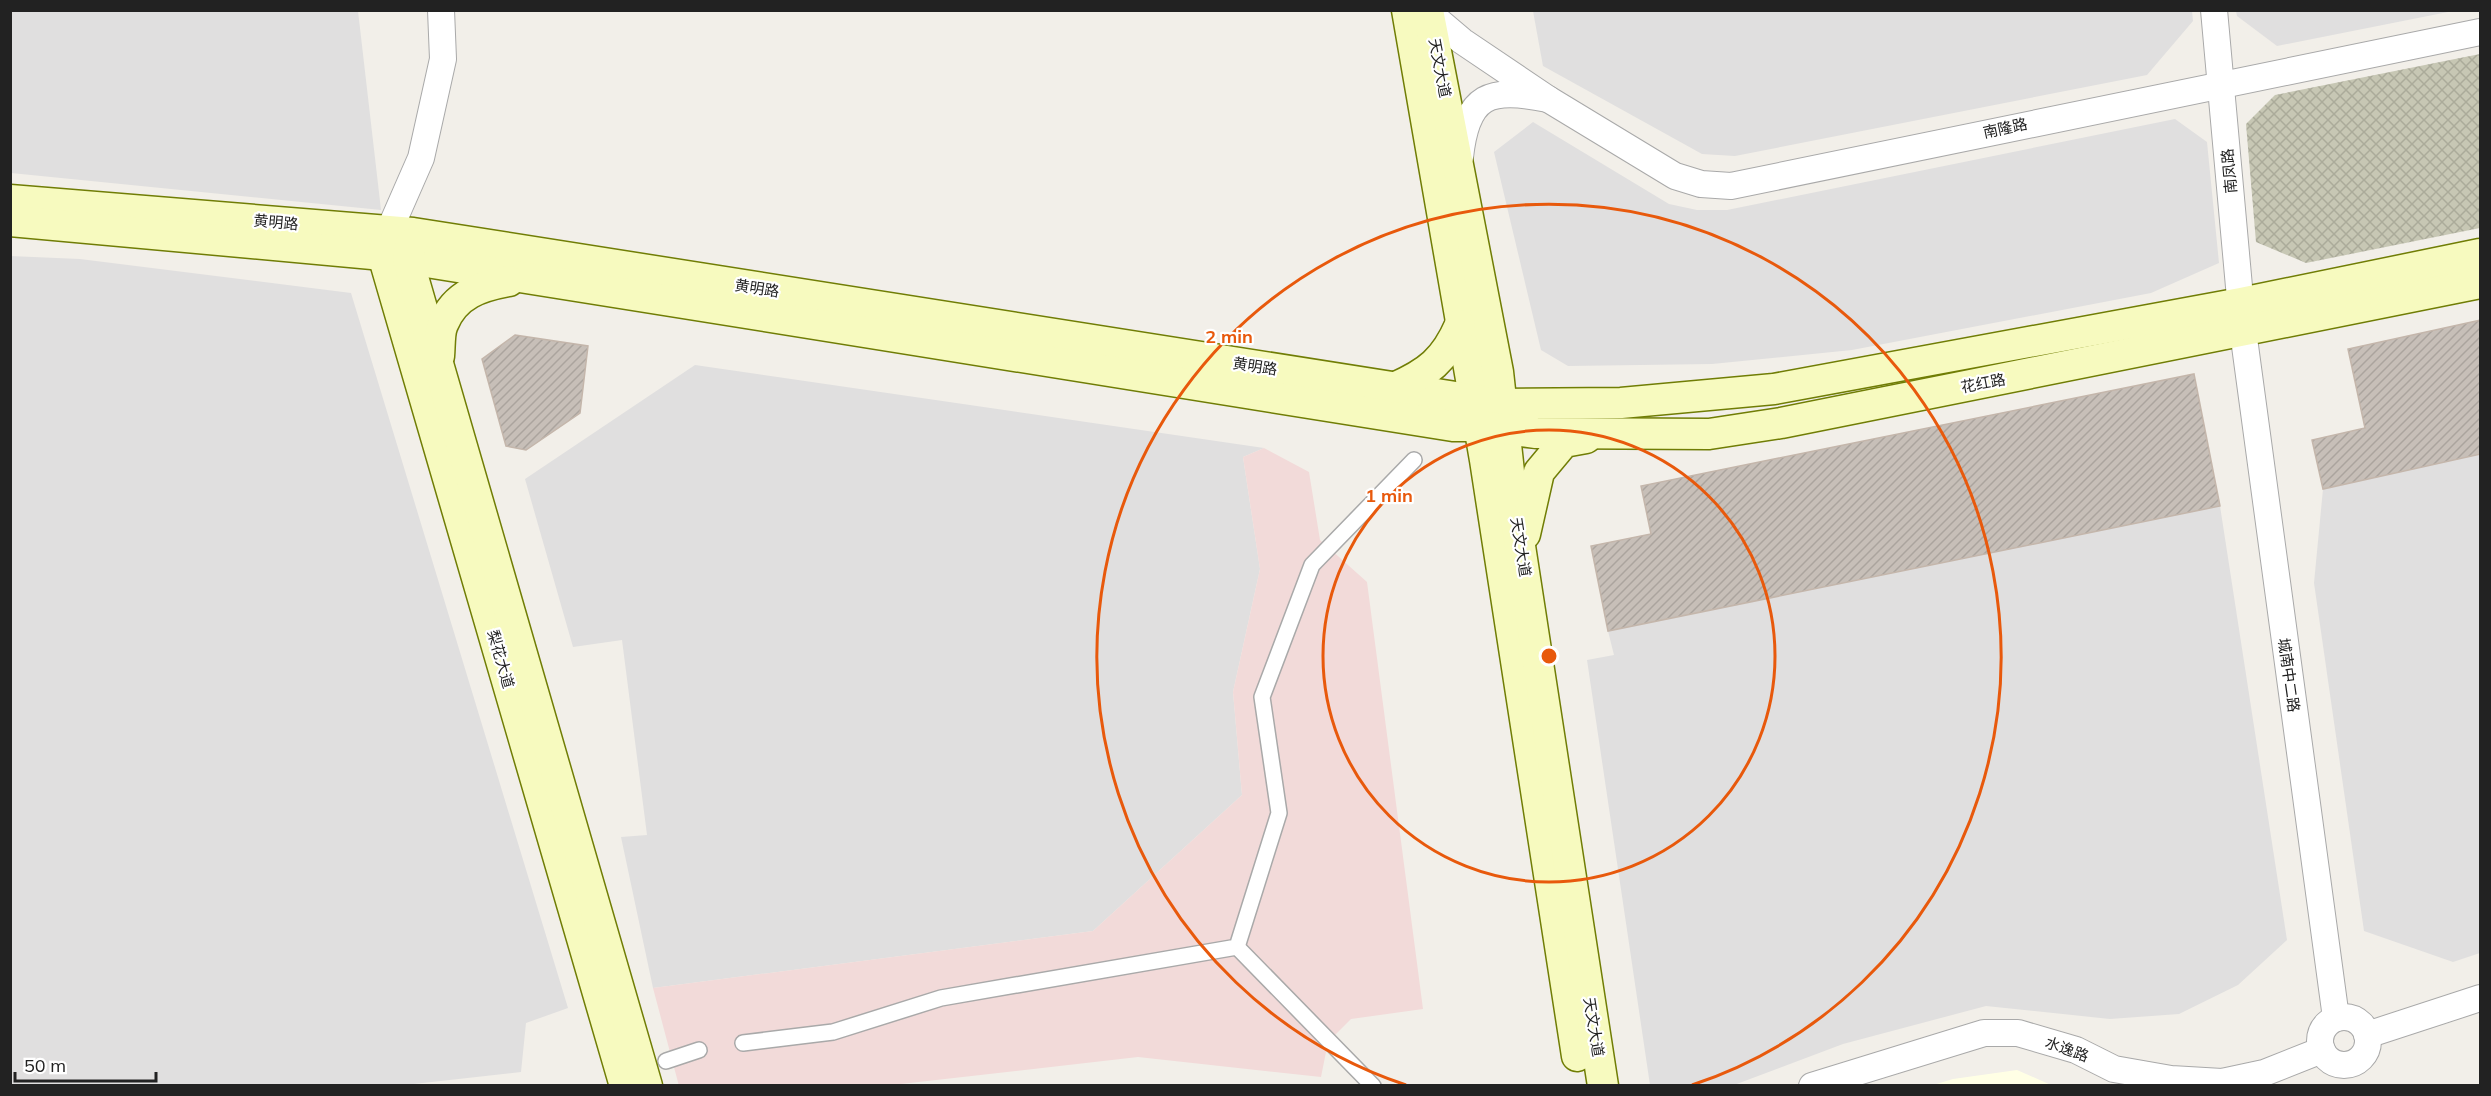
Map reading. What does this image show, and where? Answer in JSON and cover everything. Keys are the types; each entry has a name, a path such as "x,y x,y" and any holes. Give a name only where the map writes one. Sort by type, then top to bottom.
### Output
{"main road":[{"name":"天文大道","path":"1421,11 1459,167 1498,372 1489,415 1582,1086"},
{"name":"天文大道","path":"1421,11 1460,325 1489,415 1521,549 1603,1086"},
{"name":"黄明路","path":"10,200 398,245 1395,388 1489,415"},
{"name":"黄明路","path":"10,221 398,245 526,278 1453,426 1489,415"},
{"name":"梨花大道","path":"398,245 439,365 647,1086"},
{"name":"梨花大道","path":"398,245 626,1086"},
{"name":"花红路","path":"1489,415 1536,433 1709,434 1781,423 2242,317 2481,254"},
{"path":"439,365 442,325 458,301 479,286 526,278"},
{"name":"花红路","path":"1489,415 1774,389 2242,317 2481,283"},
{"path":"1395,388 1421,376 1437,363 1452,342 1460,325"},
{"path":"1774,389 1739,403 1734,417 1739,422 1746,423 1781,423"},
{"path":"1521,549 1539,472 1548,459 1564,442 1602,434"}],"street":[{"path":"398,245 421,158 443,59 441,10"},
{"name":"南凤路","path":"2214,10 2242,317"},
{"name":"南隆路","path":"1421,11 1548,99 1675,176 1701,184 1731,186 2221,83 2481,32"},
{"path":"1459,167 1463,127 1484,99 1515,92 1548,99"},
{"name":"城南中二路","path":"2242,317 2336,1018"},
{"path":"1237,947 1279,813 1262,697 1312,565 1414,460"},
{"path":"743,1043 832,1032 941,998 1237,947"},
{"path":"1237,947 1373,1086"},
{"path":"2367,1035 2481,998"},
{"path":"2336,1018 2351,1018 2358,1021 2367,1035 2366,1050 2355,1062 2348,1064 2332,1062 2322,1050 2320,1035 2324,1028 2336,1018"},
{"name":"水逸路","path":"1812,1086 1984,1033 2019,1033 2076,1050 2114,1069 2171,1079 2222,1082 2264,1073 2322,1050"},
{"path":"666,1061 699,1050"}],"shaded area":[{"path":"2236,10 2453,11 2277,46 2237,16"},
{"path":"10,11 358,11 381,210 11,173"},
{"path":"1533,11 2192,11 2193,21 2147,75 1735,156 1702,154 1543,66"},
{"path":"2480,54 2480,228 2306,263 2256,242 2246,124 2275,95"},
{"path":"2175,119 2207,142 2219,263 2151,293 1852,350 1712,364 1568,366 1541,350 1494,152 1533,122 1669,204 1697,210 1727,210"},
{"path":"10,256 80,259 351,293 568,1008 526,1023 521,1072 396,1086 11,1085"},
{"path":"2413,364 2433,464 2480,454 2480,953 2453,962 2364,931 2314,583 2323,489 2312,440 2365,428 2354,377"},
{"path":"695,365 1264,448 1243,457 1260,569 1233,692 1242,795 1093,931 653,988 621,837 647,835 622,640 573,647 525,479"},
{"path":"2199,404 2220,506 2287,940 2238,985 2179,1014 2110,1019 1986,1006 1843,1044 1734,1085 1650,1085 1587,660 1614,655 1608,631"},
{"path":"1264,448 1309,472 1320,540 1367,582 1423,1009 1351,1019 1328,1042 1321,1077 1138,1057 892,1085 679,1086 653,988 1093,931 1242,795 1233,692 1260,569 1243,457"},
{"path":"2017,1070 2051,1085 1933,1085 1953,1079"}],"building":[{"path":"2481,320 2481,454 2323,489 2312,440 2365,428 2348,349"},
{"path":"515,335 588,346 580,413 526,450 506,446 482,359"},
{"path":"2194,374 2220,506 1608,631 1591,546 1651,534 1641,486"}]}
